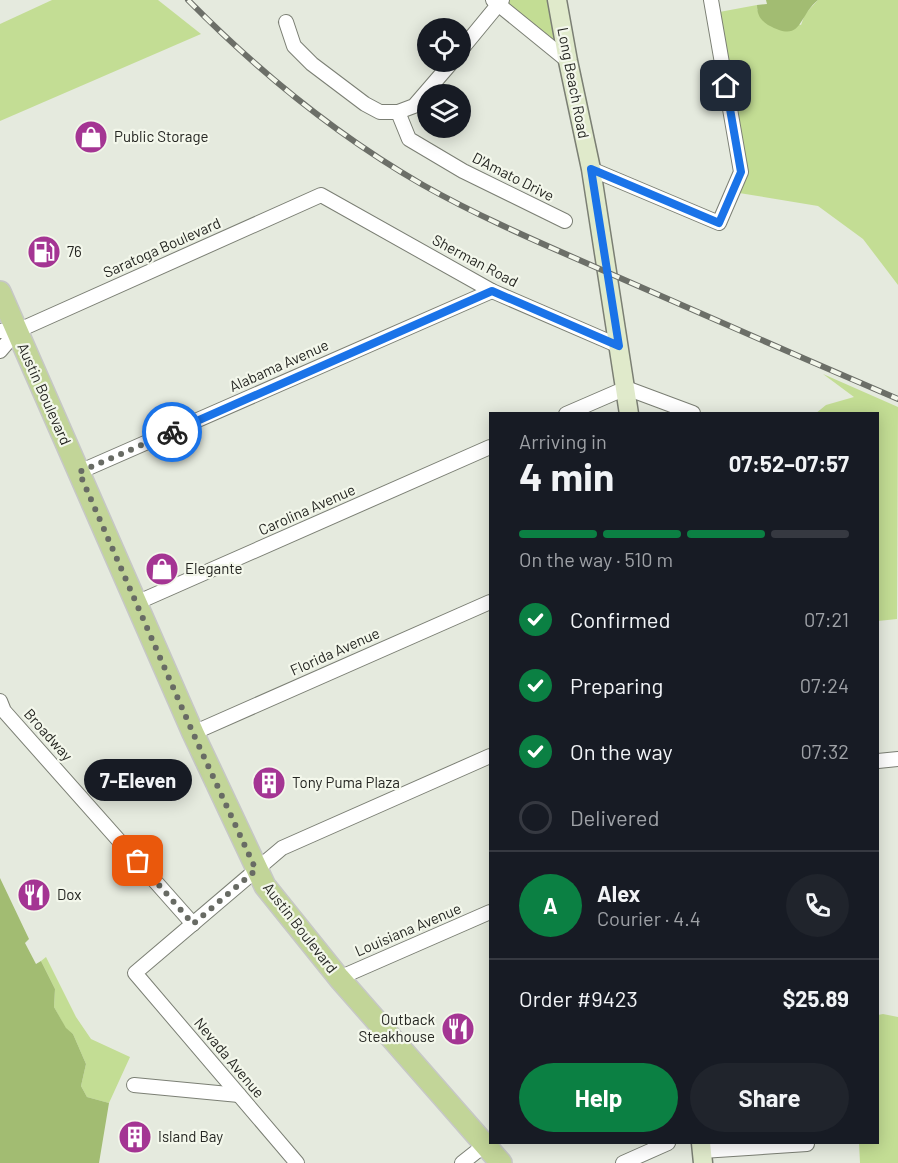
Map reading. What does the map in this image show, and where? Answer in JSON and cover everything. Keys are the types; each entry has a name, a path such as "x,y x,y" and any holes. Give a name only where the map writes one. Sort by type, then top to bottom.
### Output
{"main road":[{"name":"Long Beach Road","path":"557,0 591,169 629,412"},
{"name":"Austin Boulevard","path":"0,292 8,331 79,472 193,733 264,886 339,978 501,1163"}],"street":[{"path":"591,169 719,223 741,172 711,0"},
{"path":"471,36 497,1 568,61"},
{"path":"286,22 294,46 321,71 372,109 387,113 409,108 418,103 444,72"},
{"name":"D'Amato Drive","path":"398,112 409,139 463,171 565,221"},
{"name":"Sherman Road","path":"321,195 492,291 619,346"},
{"name":"Saratoga Boulevard","path":"0,351 8,331 321,195"},
{"name":"Alabama Avenue","path":"79,472 492,291"},
{"path":"571,412 626,388 690,412"},
{"name":"Carolina Avenue","path":"136,603 489,447"},
{"name":"Florida Avenue","path":"193,733 489,602"},
{"name":"Broadway","path":"0,701 4,711 193,924"},
{"path":"193,924 282,848 489,756"},
{"path":"879,761 898,759"},
{"name":"Louisiana Avenue","path":"339,978 489,912"},
{"name":"Nevada Avenue","path":"193,924 135,974 297,1163"},
{"path":"134,1085 239,1095"},
{"path":"462,1163 486,1144"},
{"path":"623,1163 666,1144"},
{"path":"702,1152 807,1144"}],"shaded area":[{"path":"52,0 158,0 201,34 0,121 0,24"},
{"path":"506,0 555,0 564,53 503,4"},
{"path":"766,0 818,0 798,26 788,32 768,25 761,19 757,5 767,4"},
{"path":"818,0 898,0 898,285 863,239 818,206 733,192 742,172 714,13 757,5 757,10 801,25 805,14"},
{"path":"823,374 898,407 897,619 879,621 879,412 817,412 826,405 854,397"},
{"path":"0,878 29,939 25,943 36,964 41,961 55,989 54,1007 66,1028 73,1034 86,1064 81,1086 87,1097 109,1103 99,1163 0,1163"},
{"path":"46,957 76,1017 91,1039 130,1057 109,1103 87,1097 81,1086 86,1064 73,1034 66,1029 54,1007 55,989 41,961"},
{"path":"879,1015 898,1017 898,1163 860,1163 859,1144 879,1144"}],"railway":[{"path":"188,0 242,52 299,100 359,145 423,185 540,242 898,399"}],"way so far":[{"path":"138,861 193,924 256,870 193,733 79,472 172,432"}],"place":[{"name":"Public Storage","path":"91,137"},
{"name":"76","path":"44,252"},
{"name":"Elegante","path":"162,569"},
{"name":"Tony Puma Plaza","path":"269,783"},
{"name":"7-Eleven","path":"138,861"},
{"name":"Dox","path":"34,895"},
{"name":"Outback Steakhouse","path":"458,1029"},
{"name":"Island Bay","path":"135,1137"}],"route":[{"path":"172,432 492,291 619,346 591,169 719,223 741,172 726,86"}]}
